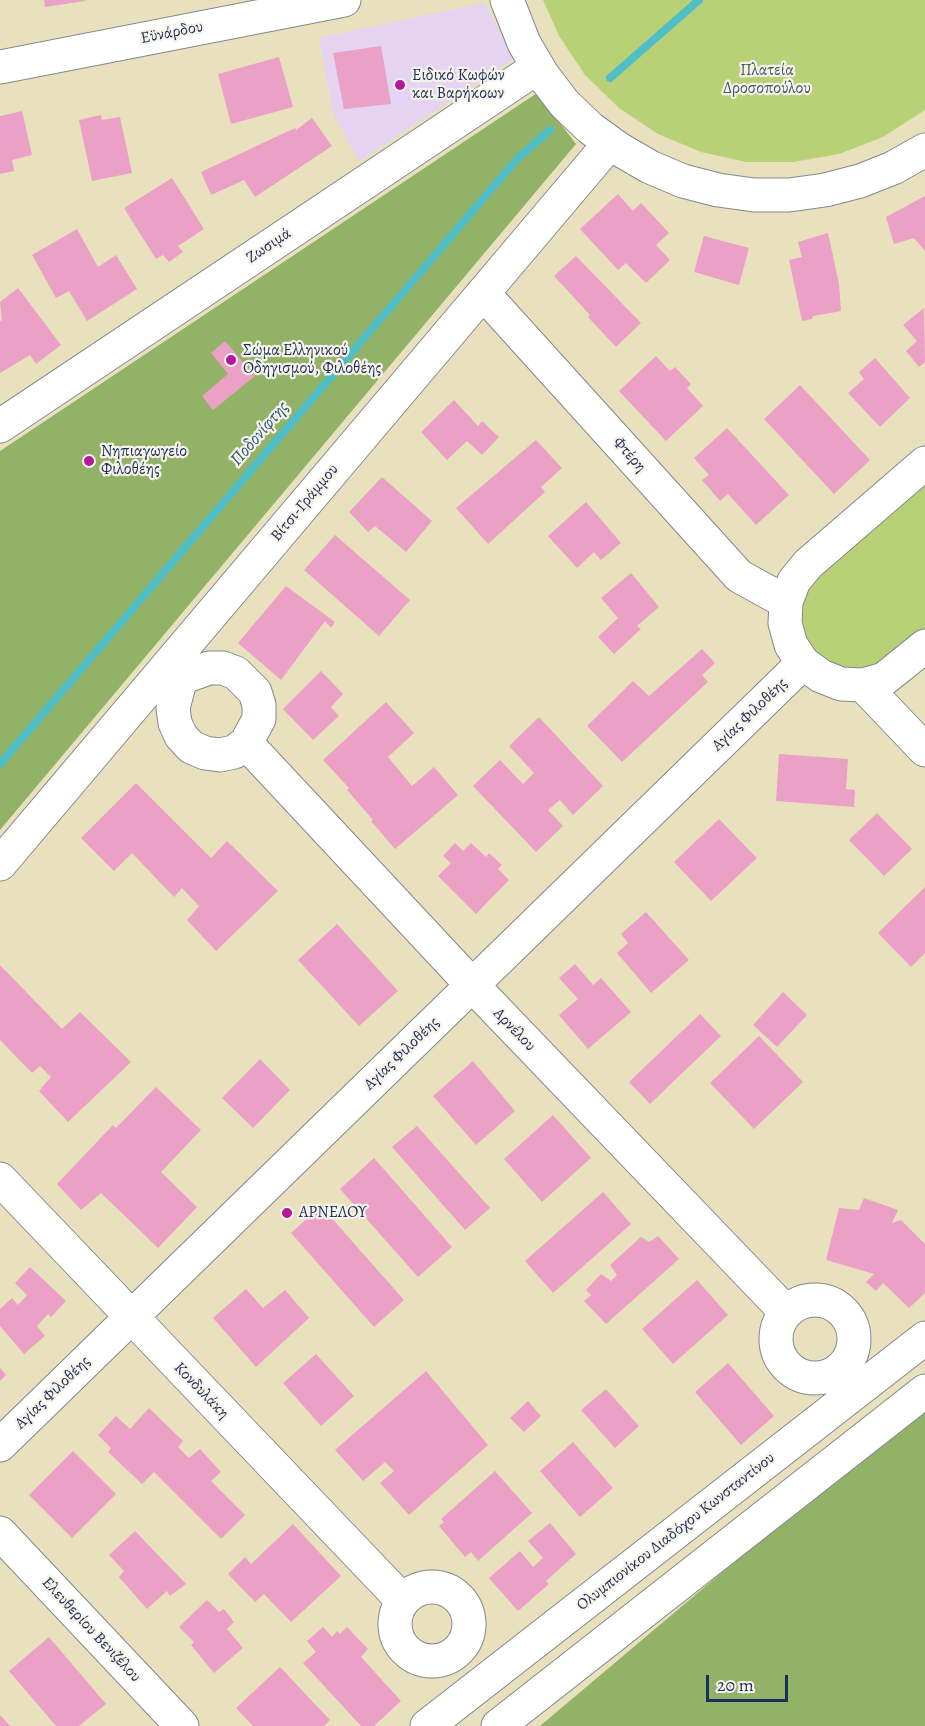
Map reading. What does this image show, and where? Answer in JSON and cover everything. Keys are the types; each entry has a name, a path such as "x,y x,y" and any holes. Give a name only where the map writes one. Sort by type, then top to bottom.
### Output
{"street":[{"name":"Εϋνάρδου","path":"0,67 344,0"},
{"path":"507,0 524,43 538,67 564,102 590,128 610,142 650,167 683,181 718,190 754,195 789,195 825,190 860,181 893,168 925,150"},
{"name":"Ζωσιμά","path":"0,426 538,67"},
{"name":"Βίτσι-Γράμμου","path":"0,864 175,671 483,293 610,142"},
{"name":"Φτέρη","path":"483,293 739,576 786,602"},
{"path":"925,463 807,564 794,581 786,602 785,623 791,645 803,663 820,676 841,684 863,685 884,679 925,646"},
{"name":"Αγίας Φιλοθέης","path":"0,1444 803,663"},
{"path":"223,668 237,673 247,681 260,705 259,719 246,743 234,752 220,755 205,753 191,747 181,736 175,723 173,708 175,671 223,668"},
{"path":"863,685 925,750"},
{"name":"Αρνέλου","path":"246,743 473,986 786,1312"},
{"name":"Κονδυλάκη","path":"0,1179 130,1318 403,1601"},
{"name":"Ολυμπιονίκου Διαδόχου Κωνσταντίνου","path":"428,1726 925,1338"},
{"path":"498,1726 925,1391"},
{"name":"Ελευθερίου Βενιζέλου","path":"0,1533 182,1726"}],"shaded area":[{"name":"Ειδικό Κωφών και Βαρήκοων","path":"484,3 515,58 359,161 333,113 319,38"}],"green space":[{"name":"Πλατεία Δροσοπούλου","path":"543,0 925,0 925,110 883,137 839,154 793,162 746,162 701,152 658,134 619,108 585,75 559,36"},
{"path":"537,93 576,144 0,830 0,451"},
{"path":"925,479 925,629 883,665 847,673 814,656 799,629 800,599 807,585"},
{"path":"925,1406 925,1726 540,1726 790,1515"}],"building":[{"path":"44,0 85,0 85,1 45,7"},
{"path":"381,46 391,104 344,109 333,53"},
{"path":"279,57 293,107 231,124 218,74"},
{"path":"22,111 32,155 12,160 14,171 0,174 0,116"},
{"path":"101,115 102,120 120,117 132,173 92,181 79,120"},
{"path":"312,118 332,146 255,197 244,180 211,195 201,172 295,128 296,130"},
{"path":"172,178 204,229 178,246 183,252 169,262 163,255 156,259 124,208"},
{"path":"618,194 633,211 641,203 669,233 656,245 670,260 646,283 626,263 618,270 580,229"},
{"path":"925,196 925,251 914,238 894,244 886,217"},
{"path":"77,229 98,267 116,255 137,289 87,321 69,291 56,298 32,255"},
{"path":"828,233 839,284 841,311 813,316 812,319 802,321 789,260 802,257 798,242"},
{"path":"704,236 749,248 739,285 694,272"},
{"path":"576,256 641,323 616,347 554,276"},
{"path":"18,288 61,345 36,364 30,355 0,373 0,321 2,320 0,302"},
{"path":"924,308 925,362 919,367 906,351 917,341 903,325"},
{"path":"225,341 255,376 213,410 202,396 228,374 211,353"},
{"path":"656,356 670,371 675,367 691,384 687,388 703,406 666,441 619,391"},
{"path":"875,358 910,398 880,427 848,393 864,379 859,372"},
{"path":"800,385 870,460 834,494 764,419"},
{"path":"454,400 478,426 482,421 499,437 482,455 467,441 447,460 421,432"},
{"path":"727,428 789,495 756,525 728,494 720,501 702,480 709,475 694,458"},
{"path":"536,440 562,468 541,487 545,492 488,544 456,508"},
{"path":"382,477 432,521 406,552 375,526 368,532 349,512"},
{"path":"586,502 621,543 601,560 594,552 577,568 548,536"},
{"path":"335,535 410,600 379,636 304,570"},
{"path":"631,573 659,607 637,626 641,629 614,654 598,637 618,618 601,598"},
{"path":"286,586 335,622 331,628 325,621 281,680 238,643"},
{"path":"702,649 715,663 702,675 708,682 622,762 587,726 633,681 649,696"},
{"path":"321,671 343,694 331,707 339,716 313,740 283,709"},
{"path":"386,702 414,733 388,757 412,786 434,767 458,795 395,849 347,790 349,788 323,760"},
{"path":"539,717 603,786 573,815 560,800 548,810 563,826 536,852 473,786 500,760 523,784 534,773 509,746"},
{"path":"779,754 848,759 846,789 855,790 854,807 776,801"},
{"path":"136,783 211,858 227,841 278,891 216,951 187,920 199,906 182,888 174,897 132,853 114,871 81,838"},
{"path":"877,813 912,849 884,876 849,840"},
{"path":"719,819 757,858 711,901 674,862"},
{"path":"455,843 463,851 471,843 486,857 489,853 502,865 498,869 509,880 476,914 438,876 451,863 443,856"},
{"path":"925,887 925,953 911,967 878,933"},
{"path":"646,912 689,960 651,993 617,953 628,943 621,934"},
{"path":"337,924 398,991 359,1026 298,960"},
{"path":"575,964 593,985 601,978 631,1012 588,1049 559,1015 578,999 559,978"},
{"path":"0,965 62,1029 80,1012 131,1062 68,1122 39,1091 51,1077 40,1066 32,1073 0,1040"},
{"path":"783,992 807,1015 777,1047 753,1025"},
{"path":"700,1014 721,1036 650,1104 629,1082"},
{"path":"759,1036 803,1082 754,1129 710,1083"},
{"path":"260,1059 290,1090 253,1128 222,1098"},
{"path":"473,1061 515,1111 476,1145 433,1096"},
{"path":"156,1087 201,1130 161,1172 197,1207 158,1248 101,1193 81,1210 57,1184 113,1125 116,1128"},
{"path":"553,1115 591,1158 542,1202 504,1159"},
{"path":"417,1126 490,1208 465,1230 392,1147"},
{"path":"374,1158 452,1247 418,1277 340,1189"},
{"path":"603,1192 631,1224 553,1293 525,1261"},
{"path":"864,1198 898,1210 892,1223 901,1220 925,1244 925,1293 909,1308 883,1283 876,1291 866,1282 874,1274 826,1260 839,1208 859,1210"},
{"path":"321,1206 404,1300 374,1327 291,1233"},
{"path":"658,1236 679,1259 606,1324 584,1301 591,1295 586,1290 601,1274 611,1281 617,1275 610,1265 641,1237 649,1242"},
{"path":"30,1267 66,1301 51,1317 48,1314 37,1326 45,1336 24,1354 0,1326 0,1309 12,1298 18,1305 27,1295 15,1283"},
{"path":"697,1280 728,1315 673,1364 642,1329"},
{"path":"246,1289 263,1308 285,1290 309,1318 256,1367 213,1318"},
{"path":"316,1354 354,1396 321,1426 283,1383"},
{"path":"728,1363 774,1416 741,1445 695,1392"},
{"path":"0,1368 6,1375 0,1381"},
{"path":"426,1371 488,1445 409,1515 380,1483 394,1471 385,1462 363,1481 335,1450"},
{"path":"606,1389 639,1426 615,1448 581,1410"},
{"path":"528,1401 541,1416 524,1432 510,1418"},
{"path":"149,1408 183,1441 178,1447 189,1458 200,1449 221,1472 211,1481 245,1515 221,1539 154,1472 142,1484 108,1452 111,1448 98,1435 116,1416 130,1429"},
{"path":"573,1442 613,1488 580,1517 540,1471"},
{"path":"73,1451 116,1494 72,1538 29,1495"},
{"path":"495,1471 532,1513 478,1561 471,1552 465,1557 439,1526 444,1522 441,1519"},
{"path":"550,1523 576,1554 546,1581 549,1584 518,1611 489,1578 520,1551 533,1567 543,1558 528,1541"},
{"path":"293,1524 341,1576 291,1622 264,1594 255,1602 228,1574 245,1557 251,1564"},
{"path":"135,1531 186,1584 170,1596 167,1591 147,1609 119,1577 124,1571 109,1555"},
{"path":"207,1600 219,1612 224,1609 234,1622 227,1629 243,1648 214,1673 191,1645 194,1642 179,1627"},
{"path":"323,1627 332,1637 337,1631 340,1634 347,1627 368,1649 361,1657 401,1701 374,1726 361,1726 303,1663 316,1652 307,1641"},
{"path":"49,1637 106,1704 79,1726 56,1726 9,1671"},
{"path":"280,1667 330,1720 324,1726 253,1726 236,1708"},
{"path":"0,1715 10,1726 0,1726"}],"waterway":[{"name":"Ποδονίφτης","path":"610,78 699,0"},
{"name":"Ποδονίφτης","path":"0,764 518,158 550,130"}],"place":[{"name":"Ειδικό Κωφών και Βαρήκοων","path":"400,85"},
{"name":"Σώμα Ελληνικού Οδηγισμού, Φιλοθέης","path":"231,360"},
{"name":"Νηπιαγωγείο Φιλοθέης","path":"89,461"},
{"name":"ΑΡΝΕΛΟΥ","path":"287,1213"}]}
